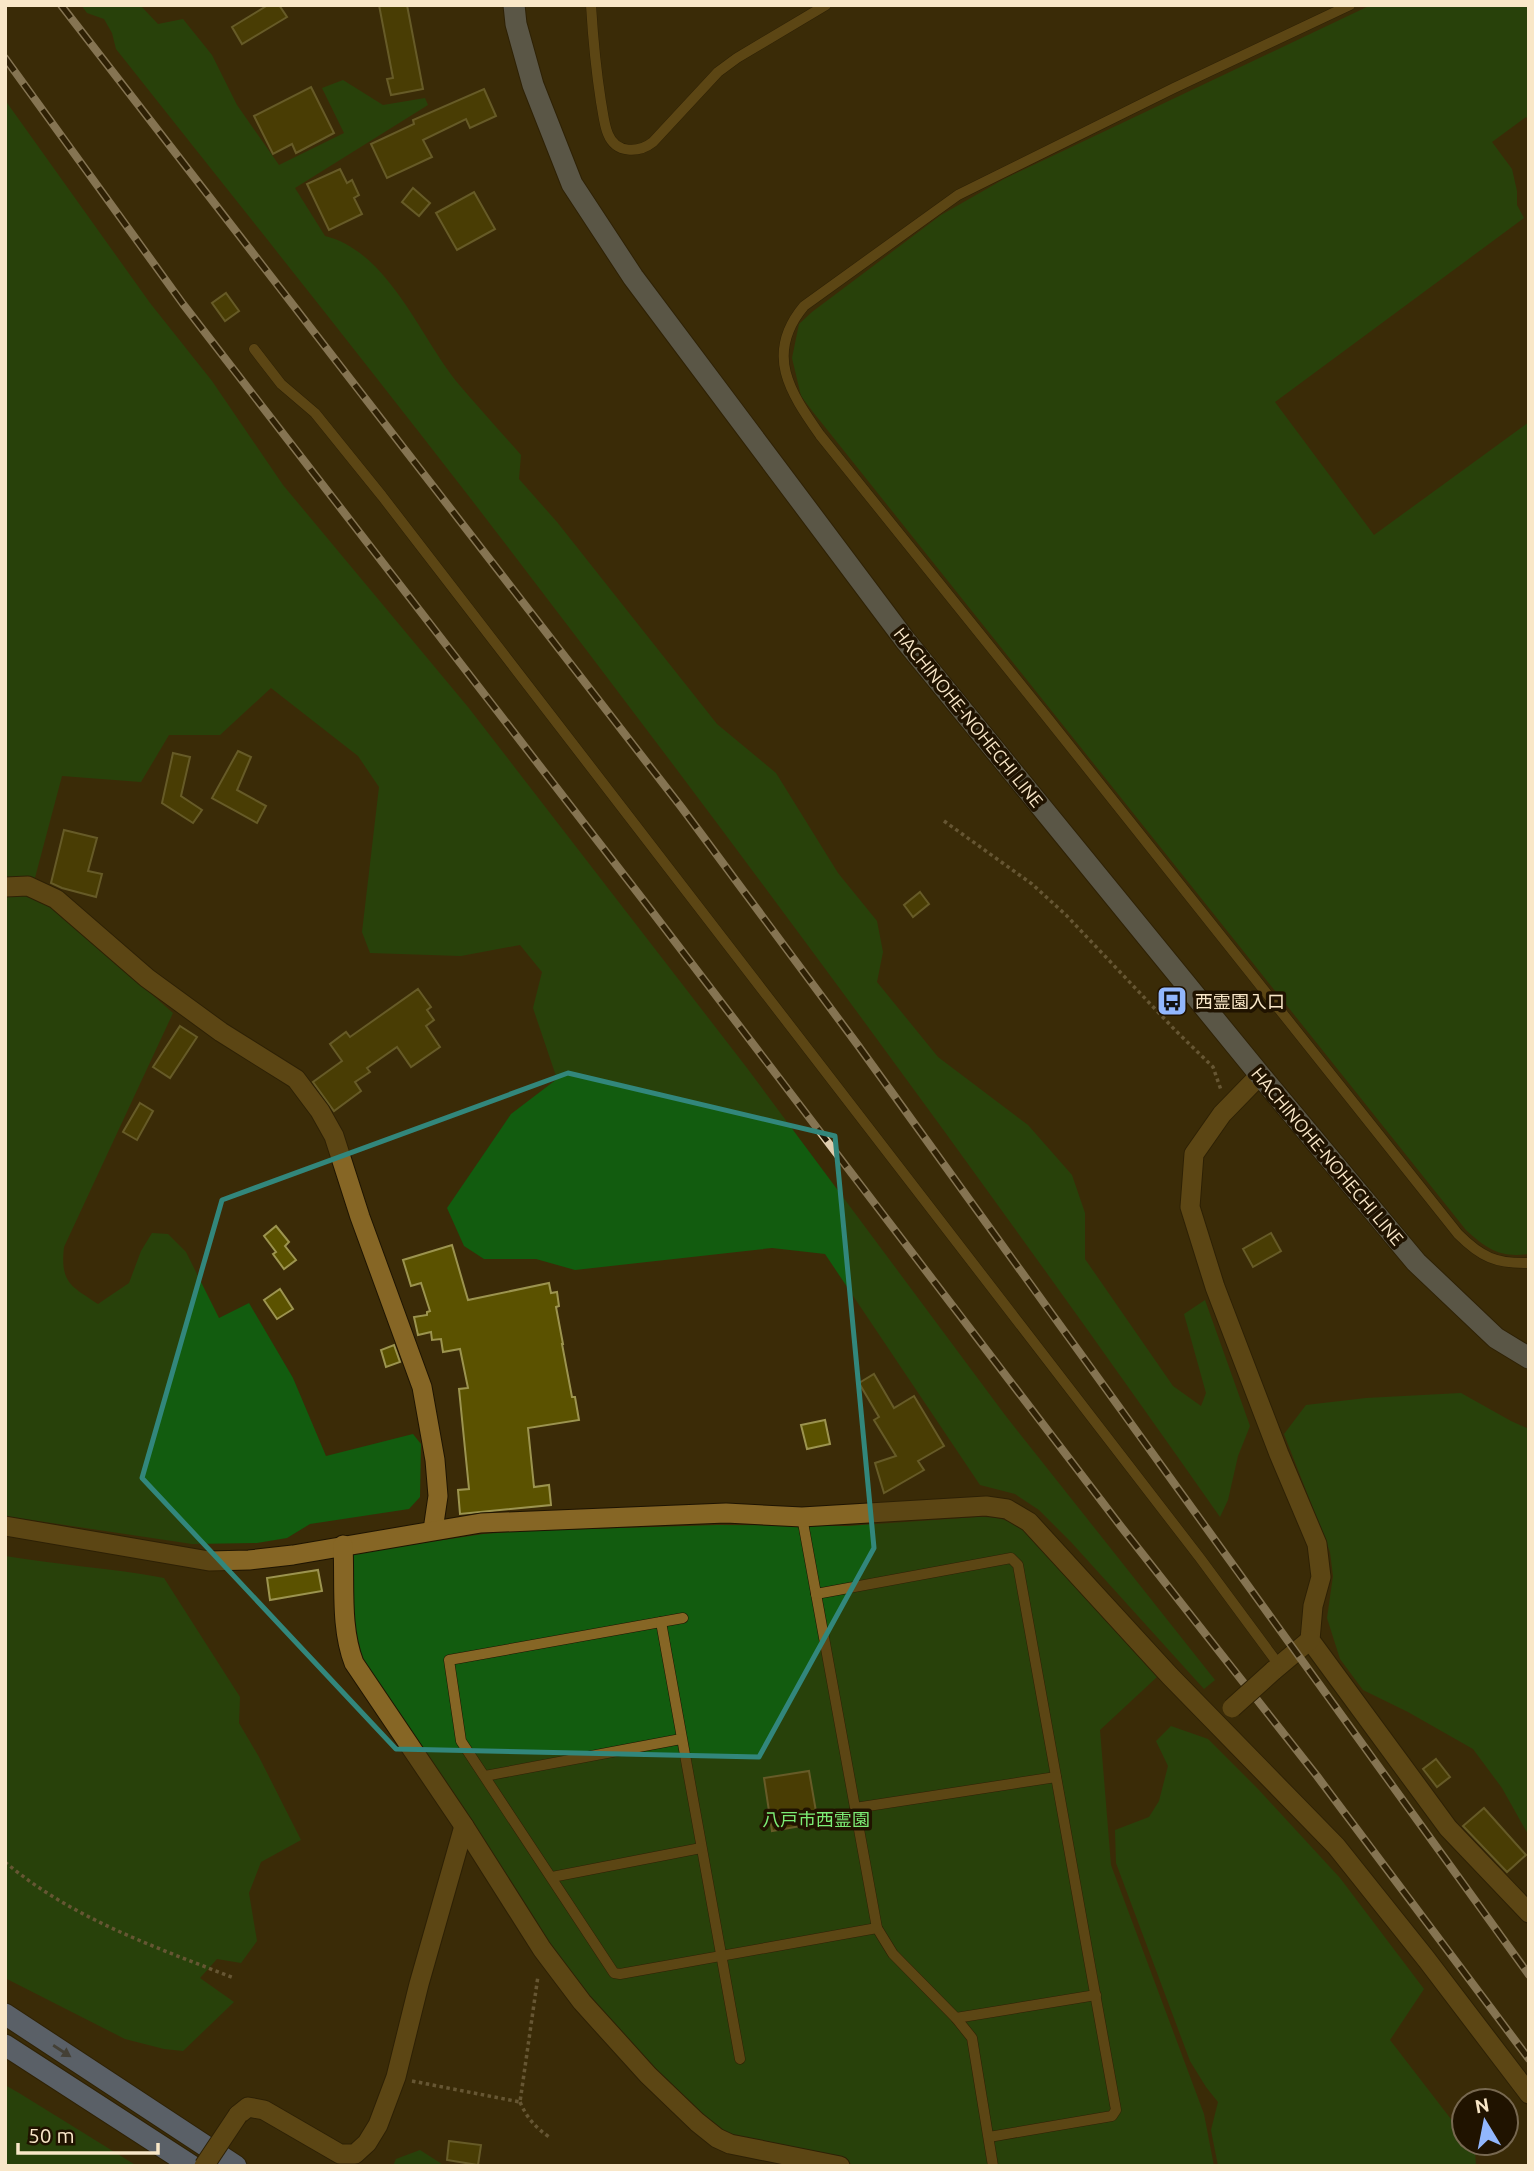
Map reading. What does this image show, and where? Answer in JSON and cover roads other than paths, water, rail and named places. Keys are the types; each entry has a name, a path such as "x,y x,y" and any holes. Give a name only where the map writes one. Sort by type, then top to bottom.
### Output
{"highway":[{"path":"5,2014 236,2166"},
{"path":"5,2045 192,2166"}],"main road":[{"name":"HACHINOHE-NOHECHI LINE","path":"514,5 516,24 533,85 572,184 633,277 905,640 1416,1262 1496,1338 1529,1358"}],"street":[{"path":"5,887 28,886 56,899 158,986 220,1032 296,1079 320,1111 334,1136 422,1387 435,1460 438,1496 433,1530"},
{"path":"1260,1075 1227,1108 1194,1154 1190,1207 1215,1287 1279,1454 1317,1544 1321,1577 1313,1606 1310,1640 1448,1828 1529,1913"},
{"path":"5,1526 209,1561 293,1555 481,1523 726,1513 802,1517 986,1506 1007,1509 1029,1522 1170,1676 1336,1846 1529,2094"},
{"path":"343,1545 345,1632 347,1647 354,1663 542,1948 582,2002 648,2075 717,2138 730,2144 841,2166"},
{"path":"1216,1723 1310,1640"},
{"path":"204,2166 238,2115 248,2107 264,2110 340,2154 355,2154 368,2143 378,2125 396,2077 419,1984 464,1826"}],"lane":[{"path":"591,5 594,60 608,136 618,147 629,151 644,149 653,142 718,72 825,5"},
{"path":"1350,5 958,195 804,306 792,321 785,341 783,366 787,383 797,403 820,435 1458,1234 1475,1250 1494,1260 1511,1264 1529,1263"},
{"path":"254,349 281,384 314,413 382,496 1192,1547 1276,1668"},
{"path":"802,1517 877,1928 893,1955 956,2018 972,2038 993,2166"},
{"path":"816,1594 1011,1558 1017,1565 1116,2110 1112,2116 989,2137"},
{"path":"683,1618 449,1660 461,1741 614,1973 621,1975 877,1928"},
{"path":"661,1622 740,2059"},
{"path":"485,1776 681,1739"},
{"path":"855,1808 1056,1777"},
{"path":"552,1877 701,1848"},
{"path":"956,2018 1096,1995"}],"railway":[{"path":"61,5 682,808 857,1044 1529,1975"},
{"path":"5,58 183,304 644,901 1119,1524 1317,1776 1529,2059"}],"place":[{"name":"西霊園入口","path":"1172,1001"}],"park label":[{"name":"八戸市西霊園","path":"816,1819"}]}
